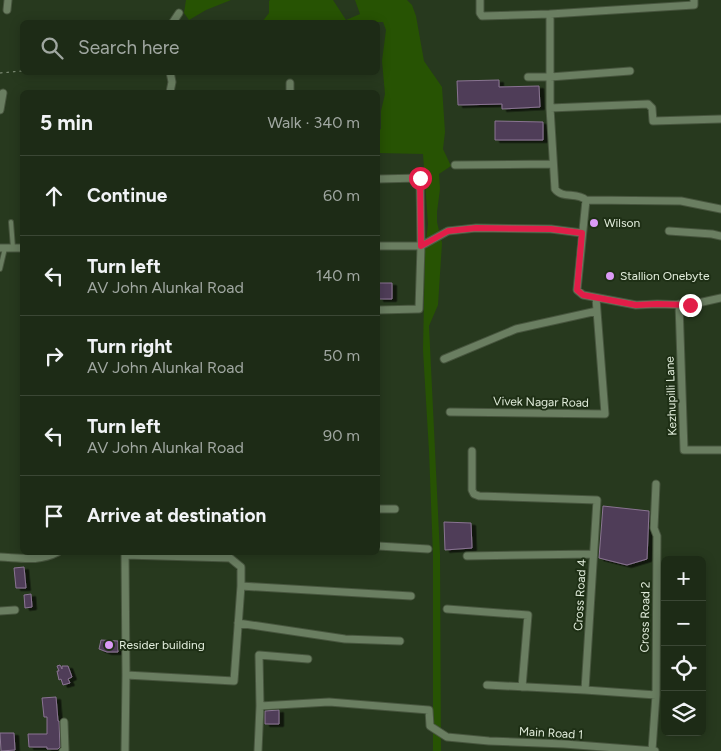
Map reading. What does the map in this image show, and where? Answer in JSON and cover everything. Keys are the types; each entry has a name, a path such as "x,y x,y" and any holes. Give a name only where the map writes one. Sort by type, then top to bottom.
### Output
{"street":[{"path":"7,10 8,0"},
{"path":"480,0 480,13 482,16 550,14 661,4 694,5 694,0"},
{"path":"174,20 179,13"},
{"path":"550,14 550,108 556,191 562,194 583,197 586,200 681,201 721,209"},
{"path":"528,77 630,71"},
{"path":"170,90 171,75"},
{"path":"290,83 290,90"},
{"path":"0,110 3,93"},
{"path":"550,108 648,104 652,108 653,121 721,119"},
{"path":"456,164 553,164"},
{"path":"380,179 420,178 421,246 419,309 380,310"},
{"path":"586,200 577,290 583,295 636,305 690,305 721,298"},
{"path":"380,246 421,246 448,231 476,228 551,229 582,233"},
{"path":"668,231 721,236"},
{"path":"6,248 20,248"},
{"name":"Vivek Nagar Road","path":"450,412 606,414 596,298"},
{"name":"Kezhupilli Lane","path":"679,304 684,450 721,450"},
{"path":"444,360 516,329 597,311"},
{"name":"Cross Road 4","path":"472,451 472,490 474,494 479,496 597,500 585,690"},
{"name":"Cross Road 2","path":"653,751 656,695 657,536 654,528 656,484"},
{"path":"380,509 395,509"},
{"path":"380,546 428,549"},
{"path":"467,556 594,554"},
{"path":"0,557 39,559 52,555"},
{"path":"125,555 125,751"},
{"path":"126,675 234,681 241,567 230,558 151,555"},
{"path":"241,586 411,596"},
{"path":"447,609 528,615 522,687"},
{"path":"0,610 16,610"},
{"path":"238,623 345,639 400,641"},
{"path":"258,751 260,706 259,655 308,659"},
{"path":"487,686 656,695"},
{"name":"Main Road 1","path":"260,706 328,702 429,710 430,726 447,737 564,748 653,751"},
{"path":"63,751 64,722"}],"lane":[{"path":"0,269 11,222"}],"path":[{"path":"0,73 20,71"}],"shaded area":[{"path":"186,0 231,0 206,10 189,20 184,13"},
{"path":"333,0 346,20 264,20 269,13 269,1"},
{"path":"355,0 407,0 412,5 416,16 424,61 442,87 445,132 443,149 451,166 439,174 440,189 437,222 442,243 438,305 429,326 440,554 441,751 433,751 433,554 423,350 425,251 428,224 423,154 380,153 381,111 385,94 382,61 386,30 383,22 380,22 380,20 346,20 360,14"}],"building":[{"path":"499,80 499,87 539,86 540,107 502,109 502,104 458,105 457,81"},
{"path":"495,121 543,122 543,140 495,140"},
{"path":"380,283 392,283 392,299 380,299"},
{"path":"603,506 649,511 647,559 627,565 599,558"},
{"path":"444,522 471,523 472,548 445,550"},
{"path":"24,567 26,588 16,588 14,568"},
{"path":"31,594 32,607 25,608 24,595"},
{"name":"Resider building","path":"101,640 118,641 118,652 107,652 99,649"},
{"path":"60,665 62,669 62,666 68,666 72,677 68,679 70,683 63,685 61,679 59,680 57,666"},
{"path":"56,697 60,747 58,749 47,749 47,747 29,747 28,734 47,734 47,717 44,717 42,698"},
{"path":"279,710 279,724 265,724 265,711"},
{"path":"0,733 14,733 15,750 1,751"}],"place":[{"name":"Wilson","path":"594,223"},
{"name":"Stallion Onebyte","path":"610,276"},
{"name":"Resider building","path":"109,645"}],"route":[{"path":"420,178 421,246 448,231 476,228 551,229 582,233 577,290 583,295 636,305 690,305"}]}
